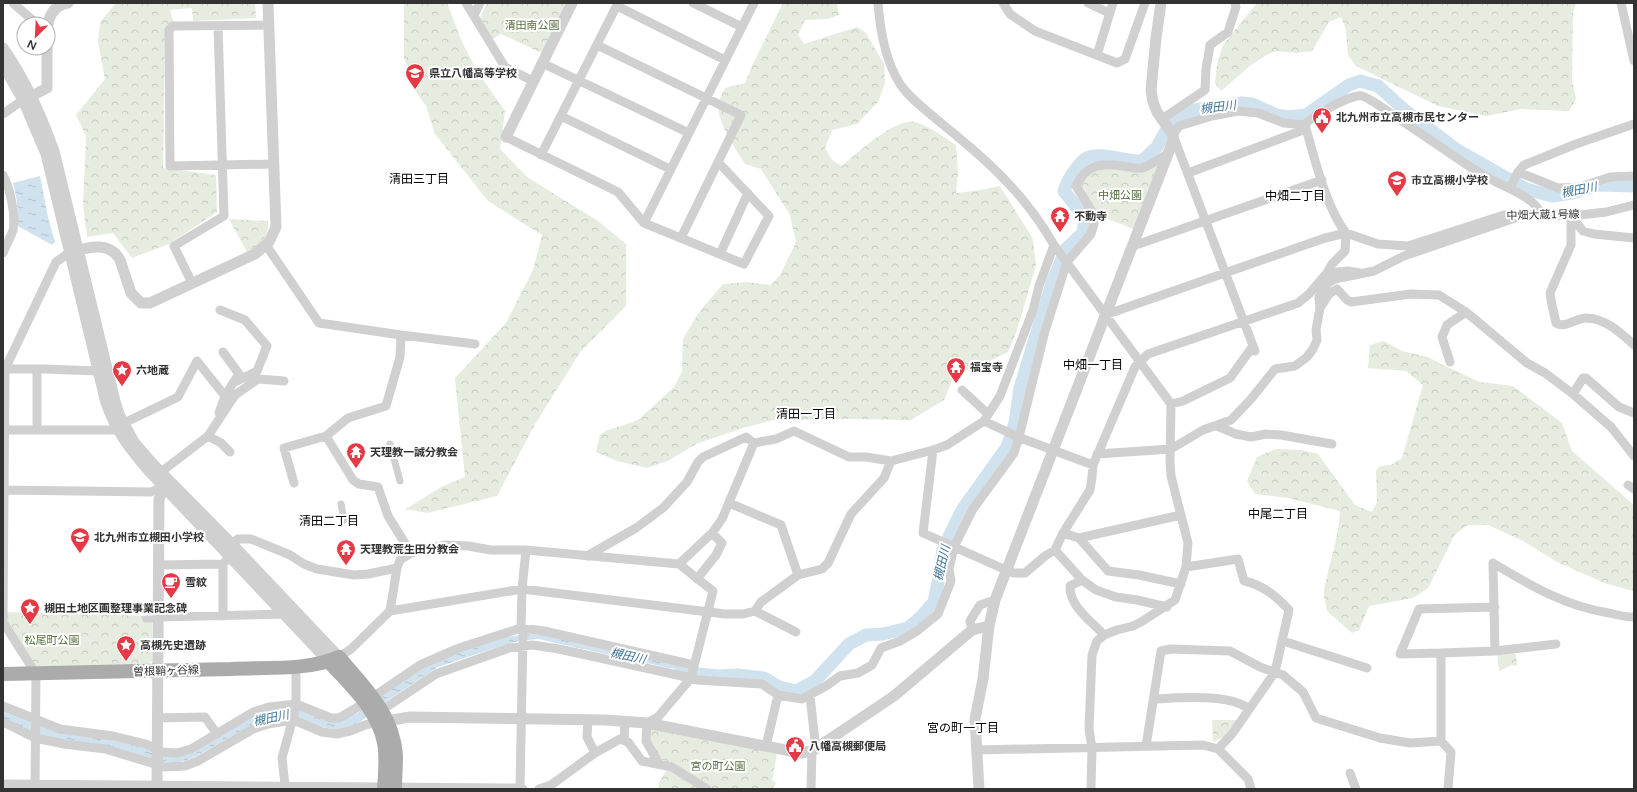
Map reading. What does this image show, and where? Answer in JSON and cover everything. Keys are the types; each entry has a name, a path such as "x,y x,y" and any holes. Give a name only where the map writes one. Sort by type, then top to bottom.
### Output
{"main road":[{"name":"曽根鞘ヶ谷線","path":"3,674 157,671 296,666 334,659"},
{"path":"334,659 375,709 393,739 396,755 390,788"}],"street":[{"path":"13,3 28,16"},
{"path":"51,16 53,11 61,4 68,3"},
{"path":"35,787 36,674 3,622 4,369 56,262 74,252 100,246 111,250 118,255 131,293 141,303 150,303 255,254 266,245 274,235 276,227 268,3"},
{"path":"466,3 505,67 533,81"},
{"path":"474,15 480,3"},
{"path":"572,3 506,137 618,192 644,223 744,264 769,216 718,162"},
{"path":"693,3 707,6 742,27"},
{"path":"644,223 754,3"},
{"path":"878,3 879,22 886,55 900,84 926,111 974,150 1026,202 1056,248 1171,404 1171,476 1188,543 1186,567 1175,600 1167,607 1133,626 1104,635 1097,641 1092,655 1089,729 1092,748 1091,789"},
{"path":"1002,3 1010,14 1035,30 1117,64 1125,59 1145,3"},
{"path":"1088,3 1109,13"},
{"path":"1097,55 1113,3"},
{"path":"1161,3 1151,90 1153,102 1157,112 1172,133 1254,348 1230,378 1183,401 1171,404"},
{"path":"1163,121 1205,90 1206,69 1210,45 1228,32 1236,7 1235,3"},
{"path":"1621,3 1634,61"},
{"path":"541,155 618,5 725,60"},
{"path":"269,25 173,26 169,30 170,166 274,164"},
{"path":"192,283 174,246 224,216 218,26"},
{"path":"597,45 741,115 681,238"},
{"path":"3,48 27,98"},
{"path":"3,114 27,98 47,88 47,56"},
{"path":"542,63 689,133"},
{"path":"3,65 42,119 54,151 98,372 106,403 122,426"},
{"path":"933,450 922,533 1006,570 1014,572 1024,573 1055,550 1063,533 1090,490 1092,465 1140,361 1148,354 1298,303 1309,294 1327,274 1332,264 1344,251 1346,233 1338,224 1305,127 1307,121 1316,115 1352,97 1362,96 1374,102 1473,169 1493,181 1510,188 1538,207 1541,214"},
{"path":"1172,133 1179,126 1212,116 1238,111 1258,113 1284,123 1305,127"},
{"path":"561,116 670,169"},
{"path":"1510,188 1517,173 1524,165 1576,144 1634,124"},
{"path":"1188,173 1305,127"},
{"path":"979,789 975,719 983,679 989,626 995,600 1173,141 1172,133"},
{"path":"522,638 532,645 560,649 702,681 762,684 778,695 802,699 810,696 840,676 858,673 872,665 881,648 900,641 917,631 938,614 951,581 948,545 1014,453 1045,331 1067,262 1091,234 1094,224 1090,210 1076,186 1080,177 1092,167 1103,164 1142,168 1167,155"},
{"path":"1517,173 1558,188 1580,186 1610,177 1634,176"},
{"path":"3,175 7,182 7,207 14,213 13,230 3,253"},
{"path":"1133,246 1322,180"},
{"path":"720,254 748,193"},
{"name":"中畑大蔵1号線","path":"1346,233 1378,244 1408,246 1504,215 1541,214 1571,216 1606,212 1634,205"},
{"path":"1097,454 1171,449 1203,430 1231,420 1251,398 1268,373 1274,369 1295,366 1313,349 1317,340 1316,330 1320,308 1319,297 1328,283 1335,279 1374,271 1404,256 1529,215"},
{"path":"1571,216 1583,231 1594,234 1634,238"},
{"path":"1571,216 1571,245 1550,293 1556,323 1559,325 1585,318 1597,320 1613,327 1634,345"},
{"path":"1105,315 1325,238 1346,233"},
{"path":"266,245 319,322 401,335 475,344"},
{"path":"586,556 636,528 662,508 687,482 698,462 703,457 746,437 754,443 776,439 794,431 849,457 866,457 891,460 933,450 947,444 986,418 1000,396 1056,248"},
{"path":"74,252 127,446 232,544 334,659"},
{"path":"1327,274 1348,271 1360,273"},
{"path":"1320,308 1329,294 1337,289 1347,300 1351,302 1412,294 1439,295 1466,312 1527,363 1545,373 1573,394 1611,427 1634,456"},
{"path":"220,310 245,320 267,346 257,371 233,383"},
{"path":"1450,362 1442,337 1447,325 1466,312"},
{"path":"294,483 284,448 326,436 348,418 386,406 400,357 401,335"},
{"path":"215,426 225,396 239,374 223,352"},
{"path":"4,430 122,426 178,397 197,361 225,396"},
{"path":"4,369 98,372"},
{"path":"37,369 37,430"},
{"path":"1573,394 1583,378 1586,378 1619,407 1634,412"},
{"path":"4,485 151,492 208,436 235,395 258,379 284,381"},
{"path":"962,390 986,418 1008,432 1092,465"},
{"path":"1217,426 1236,434 1251,437 1266,434 1281,435 1332,444"},
{"path":"208,436 221,443 230,452"},
{"path":"326,436 353,480 359,484 378,487 388,516 411,554"},
{"path":"679,564 712,532 722,519 754,443"},
{"path":"390,444 400,481"},
{"path":"755,611 762,602 798,575 822,569 828,563 851,514 884,478 891,460"},
{"path":"164,479 227,560 334,659"},
{"path":"157,787 157,671 152,618 159,565 159,499 164,479"},
{"path":"729,503 782,525 798,575"},
{"path":"341,504 344,520"},
{"path":"1063,533 1079,538 1181,515"},
{"path":"697,579 716,555 722,543 712,532"},
{"path":"1079,538 1108,571 1139,575 1181,584"},
{"path":"232,544 238,539 251,539 290,555 317,570 345,574 368,574 396,568"},
{"path":"390,611 396,568 400,560 425,549 446,545 468,546 491,550 526,550 679,564 713,591 691,678 658,717 646,723"},
{"path":"3,784 35,787 521,789 522,589 526,550"},
{"path":"1055,550 1082,580 1096,590 1116,597 1167,607"},
{"path":"1186,567 1238,559 1244,580 1266,589 1281,601 1289,610 1275,672 1232,734 1218,749"},
{"path":"159,565 227,560"},
{"path":"223,616 227,560"},
{"path":"1495,651 1493,563 1536,588 1570,603 1587,609 1634,617"},
{"path":"1082,580 1070,586 1070,593 1073,602 1104,635"},
{"path":"334,659 351,649 390,611 522,589 735,614 755,611 796,632"},
{"path":"972,630 970,621 980,605 995,600"},
{"path":"1495,607 1419,610 1400,654 1495,651 1556,644"},
{"path":"152,618 284,614"},
{"path":"3,722 35,736 64,744 105,750 146,761 157,757 162,752 177,753 192,749 253,712 270,707 296,706 331,718 339,718 353,711 375,709 410,717 588,720 646,723 801,753 814,751 894,696 972,630 989,626"},
{"path":"3,706 36,722 60,729 113,736 146,744 165,767 185,766 198,761 253,729 268,724 294,720 322,732 337,734 350,732 365,725 375,709 420,665 459,648 522,638 544,631 694,667"},
{"path":"375,709 436,674 509,648 522,638"},
{"path":"1283,642 1367,668"},
{"path":"1146,746 1161,651 1186,649 1230,651 1260,667 1283,674 1303,692 1316,718 1380,738 1410,743 1441,741"},
{"path":"1441,653 1441,741 1451,752 1448,789"},
{"path":"284,787 282,758 294,720 296,706 296,666"},
{"path":"766,746 778,695"},
{"path":"810,696 814,751 811,789"},
{"path":"1154,699 1210,698 1242,703 1249,708"},
{"path":"157,718 206,717 217,734"},
{"path":"588,720 587,737 595,753"},
{"path":"624,740 625,722"},
{"path":"646,723 646,741 659,764"},
{"path":"539,789 551,786 595,753 620,739 628,742 642,761 672,767 707,789"},
{"path":"977,750 1203,744 1218,749 1248,779 1251,789"},
{"path":"1350,773 1356,789"}],"green space":[{"path":"116,3 255,3 256,18 193,21 192,8 170,10 174,24 165,31 163,168 216,175 217,212 169,244 132,258 113,233 87,237 83,205 86,136 76,115 105,79 98,42 100,22"},
{"path":"404,3 447,3 462,42 477,71 505,111 500,149 527,177 598,221 626,244 626,306 581,351 535,424 497,496 427,513 406,509 441,487 465,477 455,378 506,323 533,270 542,235 488,201 435,134 426,106 415,90 404,58"},
{"name":"清田南公園","path":"487,3 567,3 542,53 501,34 493,39 480,18"},
{"path":"783,3 837,3 839,15 828,19 805,20 798,35 804,44 857,27 866,33 884,64 885,83 878,102 857,124 832,130 825,148 832,160 842,166 866,145 887,131 907,122 915,122 931,129 956,145 958,172 956,193 1000,186 1033,239 1036,265 1016,333 1008,352 975,368 955,373 944,400 911,420 774,420 743,428 696,444 668,461 647,468 617,461 596,452 600,435 606,431 638,420 674,387 682,372 683,339 699,312 723,284 747,282 771,285 780,275 796,242 790,215 761,169 745,164 723,126 719,110 719,100 725,88 745,83"},
{"path":"1257,3 1576,3 1573,12 1572,80 1576,99 1569,111 1521,109 1486,116 1438,106 1356,66 1348,55 1346,29 1341,17 1329,22 1312,51 1296,53 1277,51 1268,54 1251,65 1221,91 1215,83 1217,64 1223,45"},
{"name":"中畑公園","path":"1162,162 1136,230 1095,214 1079,187 1081,180 1096,168"},
{"path":"229,219 268,221 267,232 260,244 247,252"},
{"path":"1384,341 1402,351 1428,357 1480,382 1513,386 1562,423 1572,451 1634,505 1634,591 1607,584 1557,562 1523,541 1488,525 1468,525 1455,534 1428,588 1413,598 1369,606 1359,630 1352,633 1327,611 1324,590 1336,541 1340,511 1288,498 1255,494 1247,481 1257,457 1276,449 1301,450 1318,454 1355,505 1372,512 1377,502 1376,471 1380,466 1391,465 1402,458 1423,385 1406,371 1368,368 1370,345"},
{"name":"松尾町公園","path":"7,612 152,616 152,661 147,665 36,666 7,620"},
{"path":"1512,651 1516,655 1517,666 1512,665 1499,671 1497,653"},
{"path":"1212,720 1237,720 1225,736 1213,742"},
{"name":"宮の町公園","path":"649,727 777,754 772,780 776,783 772,789 658,789 659,783 670,764 661,760 648,738"}],"water":[{"path":"40,176 48,217 55,242 52,245 16,225 17,204 13,183"},
{"path":"526,634 544,635 688,667 689,670 669,668 538,639 519,641 438,667 376,708 363,720 351,727 338,730 322,727 290,716 270,719 253,724 195,757 174,763 163,762 41,736 3,718 3,708 85,734 175,755 262,711 290,707 342,719 358,713 428,664 506,637"}],"waterway":[{"name":"槻田川","path":"681,668 698,674 719,676 738,675 764,678 779,687 796,691 815,681 849,644 866,635 883,634 908,628 920,618 934,602 943,549 962,510 1007,447 1015,423 1020,388 1053,280 1066,249 1083,233 1085,218 1064,191 1072,174 1085,159 1092,156 1106,156 1142,161 1157,147 1172,120 1195,110 1242,103 1252,104 1276,115 1288,117 1306,115 1349,85 1360,81 1378,86 1407,112 1457,150 1526,189 1552,196 1572,193 1599,185 1634,186"}],"place":[{"name":"県立八幡高等学校","path":"415,90"},
{"name":"北九州市立高槻市民センター","path":"1322,134"},
{"name":"市立高槻小学校","path":"1397,197"},
{"name":"不動寺","path":"1060,233"},
{"name":"福宝寺","path":"956,384"},
{"name":"六地蔵","path":"122,387"},
{"name":"天理教一誠分教会","path":"356,469"},
{"name":"北九州市立槻田小学校","path":"80,554"},
{"name":"天理教荒生田分教会","path":"346,566"},
{"name":"雪紋","path":"171,599"},
{"name":"槻田土地区画整理事業記念碑","path":"30,625"},
{"name":"高槻先史遺跡","path":"126,662"},
{"name":"八幡高槻郵便局","path":"795,763"}],"district":[{"name":"清田三丁目","path":"419,179"},
{"name":"中畑二丁目","path":"1295,196"},
{"name":"中畑一丁目","path":"1093,365"},
{"name":"清田一丁目","path":"806,414"},
{"name":"中尾二丁目","path":"1278,514"},
{"name":"清田二丁目","path":"329,521"},
{"name":"宮の町一丁目","path":"963,728"}]}
